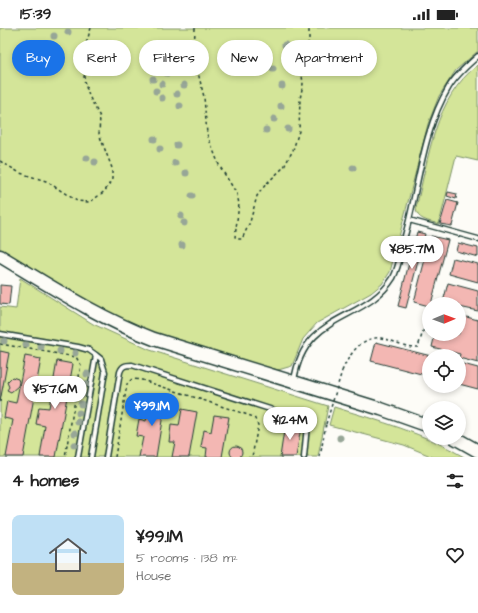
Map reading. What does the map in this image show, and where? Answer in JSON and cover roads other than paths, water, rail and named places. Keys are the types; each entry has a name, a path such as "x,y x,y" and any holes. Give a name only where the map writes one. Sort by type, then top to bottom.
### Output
{"street":[{"path":"0,256 99,315 126,329 422,424"},
{"path":"466,444 478,451"}],"lane":[{"path":"294,382 296,370 306,348 313,338 325,326 370,300 384,290 393,277 409,220 434,117 450,85 464,68 478,56"},
{"path":"409,220 478,239"},
{"path":"0,334 78,346 89,350 101,359 105,372 92,457"},
{"path":"78,457 96,355"},
{"path":"106,457 120,372 126,365 132,365 304,420 307,425 304,457"}]}
